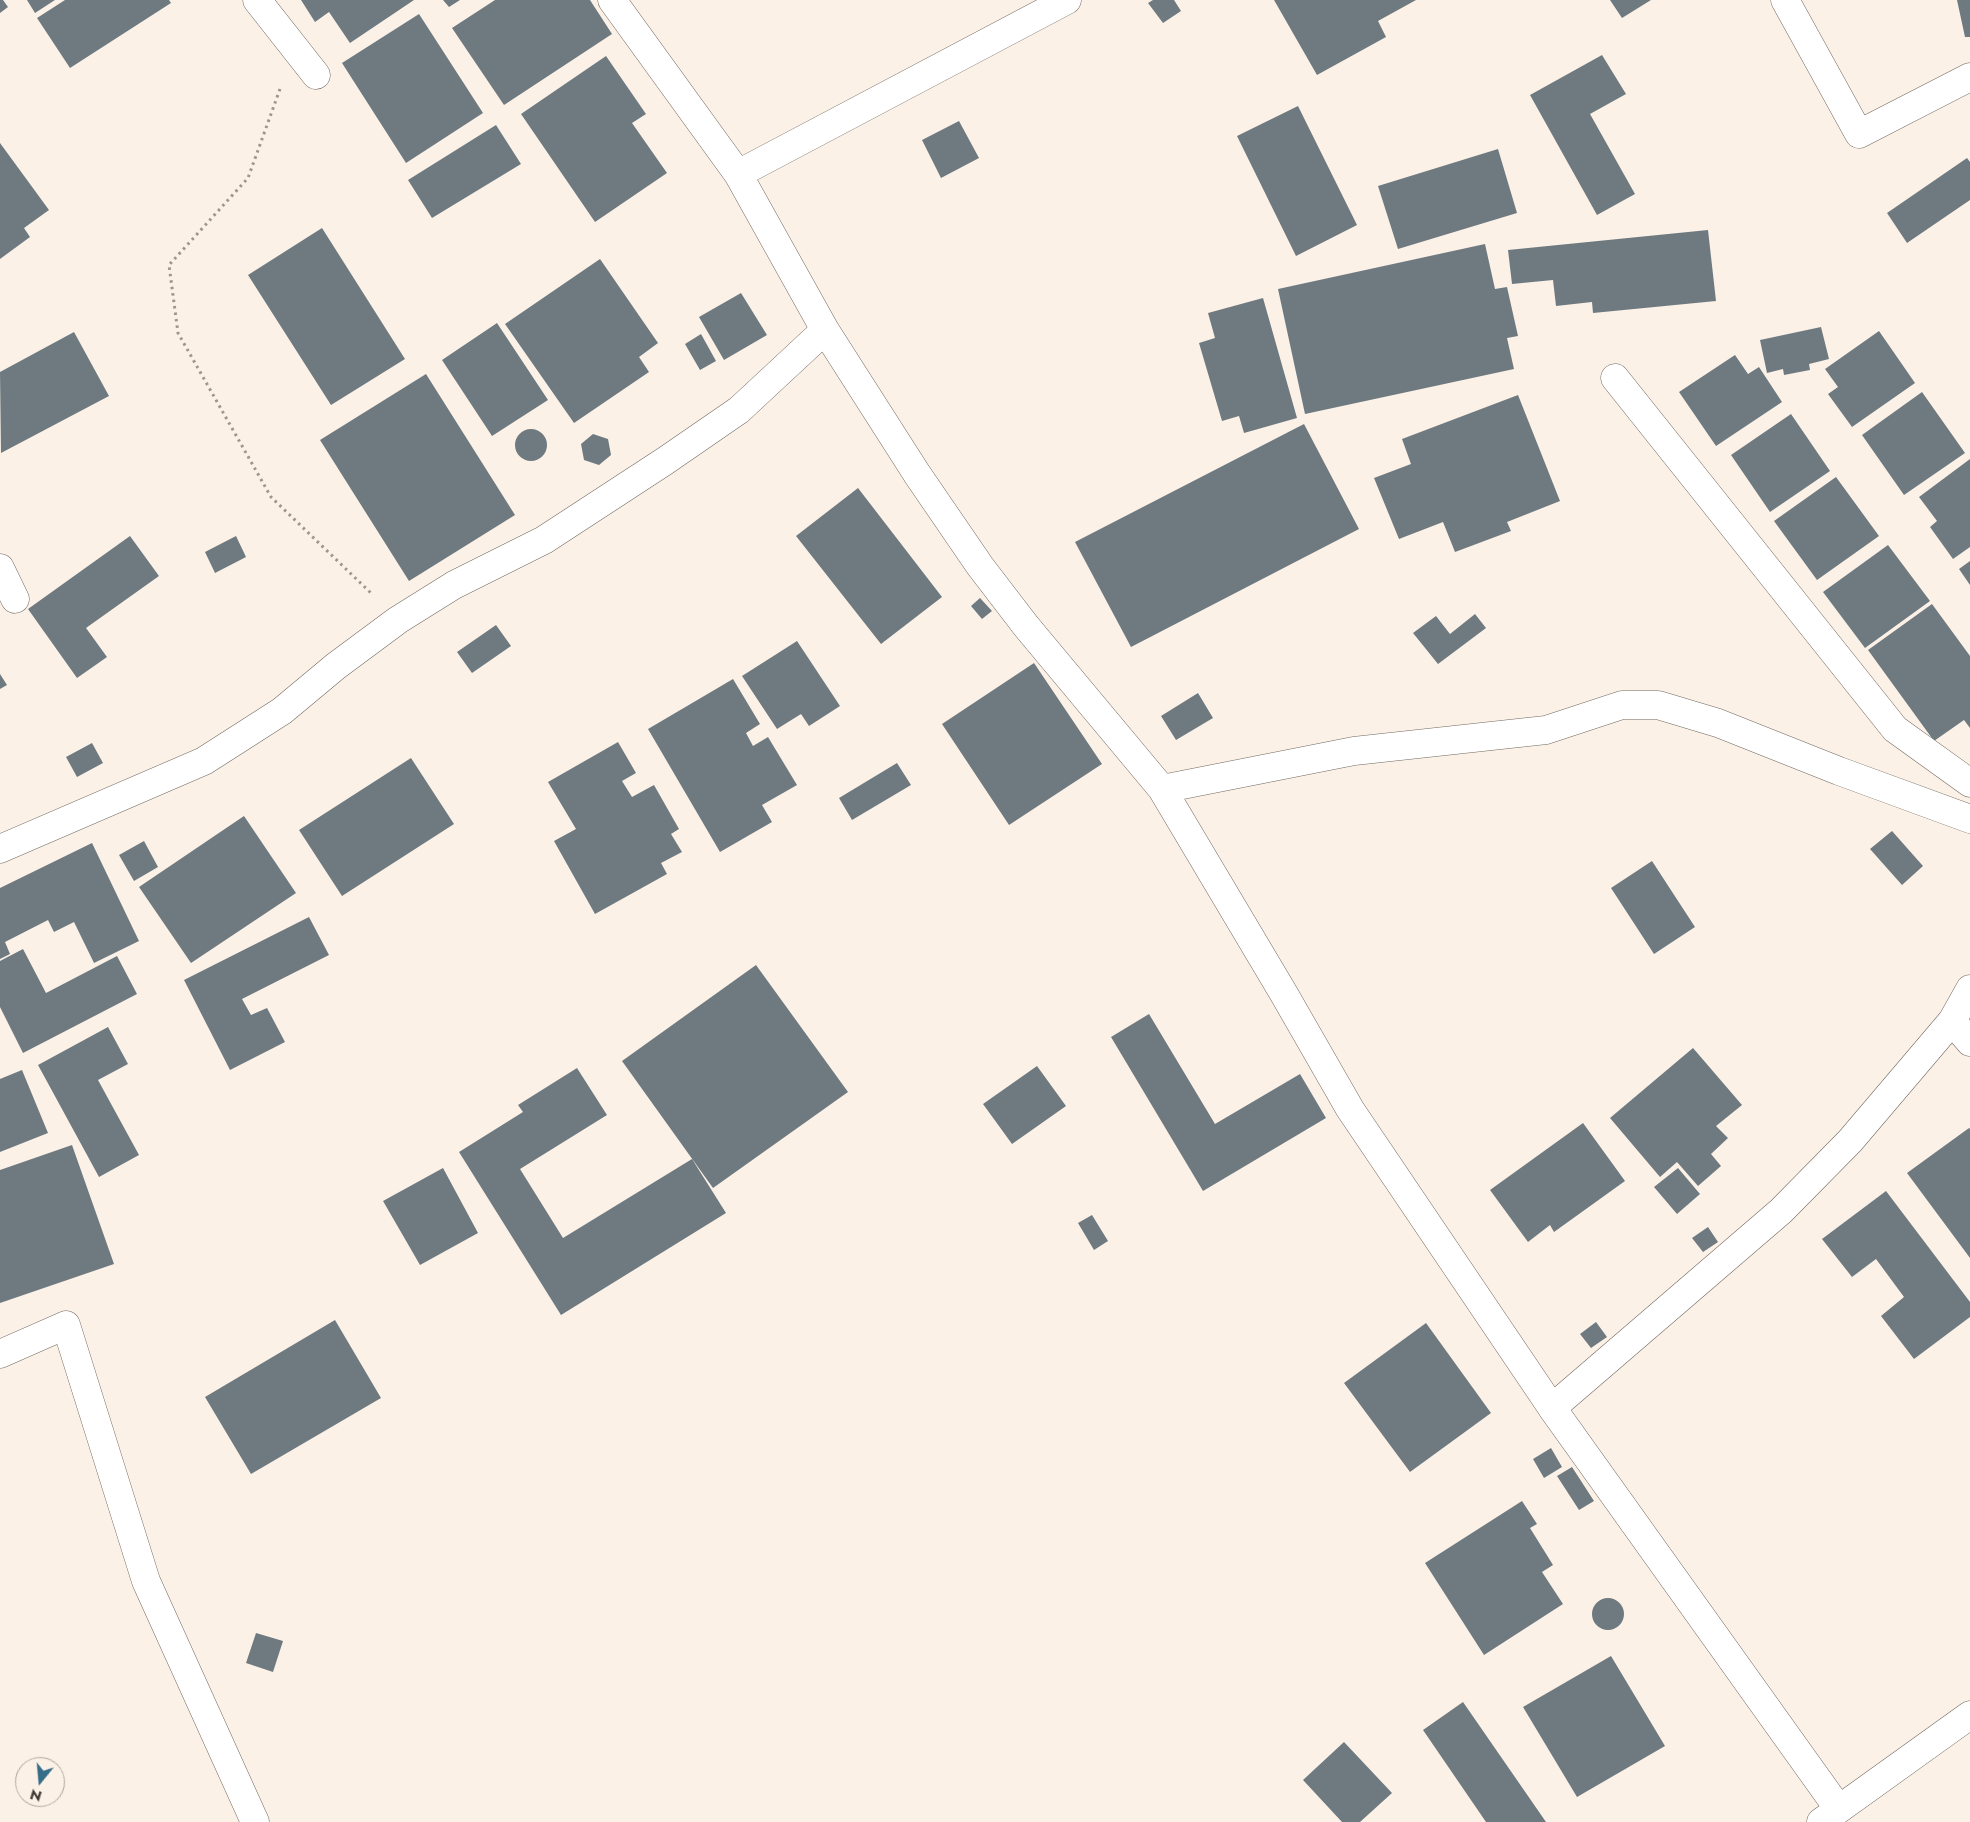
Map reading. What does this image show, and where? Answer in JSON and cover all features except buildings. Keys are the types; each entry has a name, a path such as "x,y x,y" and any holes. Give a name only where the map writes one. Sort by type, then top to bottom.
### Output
{"street":[{"path":"257,0 316,75"},
{"path":"612,0 738,174 825,330 917,474 980,566 1026,626 1162,789 1350,1109 1829,1815 1970,1715"},
{"path":"738,174 1067,0"},
{"path":"1785,0 1859,134 1970,78"},
{"path":"0,849 204,761 282,711 336,666 398,620 454,585 544,540 739,410 825,330"},
{"path":"1616,378 1895,729 1970,783"},
{"path":"0,568 16,599"},
{"path":"1162,789 1354,751 1546,730 1622,705 1658,705 1718,723 1839,771 1970,819"},
{"path":"1552,1408 1781,1211 1850,1141 1952,1022 1970,990"},
{"path":"1952,1022 1970,1042"},
{"path":"0,1354 66,1325 146,1581 255,1822"}],"path":[{"path":"295,48 248,178 169,265 178,333 271,496 398,620"}]}
